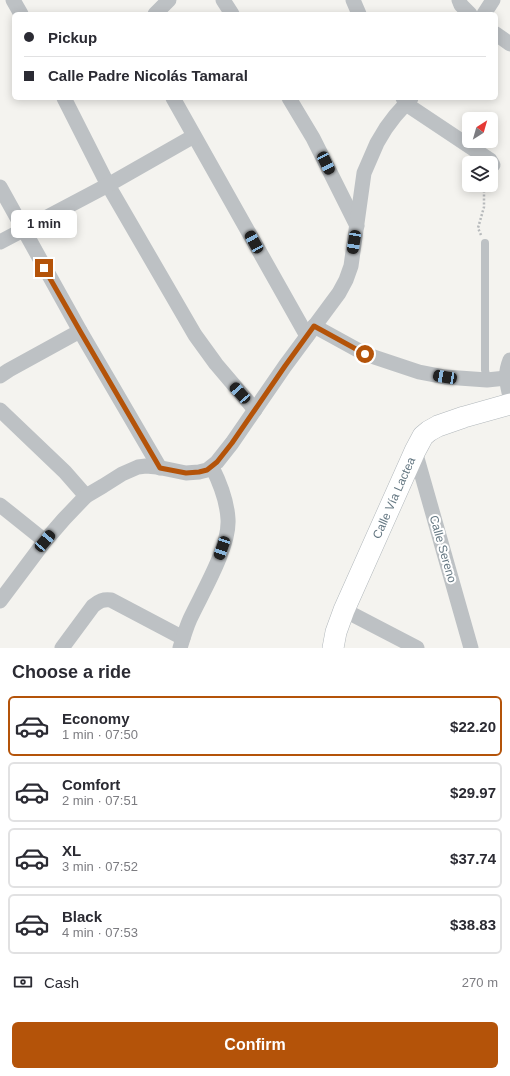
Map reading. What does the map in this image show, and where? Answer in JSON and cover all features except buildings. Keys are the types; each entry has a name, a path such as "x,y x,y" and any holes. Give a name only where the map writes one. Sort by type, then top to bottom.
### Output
{"street":[{"path":"0,4 6,0"},
{"path":"13,0 20,12"},
{"path":"157,12 169,0"},
{"path":"223,0 231,12"},
{"path":"353,0 358,12"},
{"path":"459,0 461,5 468,12"},
{"path":"485,12 493,0"},
{"path":"498,35 510,44"},
{"path":"65,100 108,185 195,335 216,364 255,410"},
{"path":"174,100 310,331 365,354 413,370 445,377 487,380 506,378"},
{"path":"290,100 313,138 357,226"},
{"path":"0,601 45,541 86,496 122,474 138,467 146,466 186,473 199,472 212,467 225,454 285,366 339,293 346,280 351,266 364,174 377,143 386,128 407,100 484,156"},
{"path":"0,242 108,185 194,136"},
{"path":"0,187 80,331 160,468"},
{"path":"0,376 80,331"},
{"path":"510,360 506,378 510,397"},
{"name":"Calle Vía Lactea","path":"333,648 336,632 344,610 423,436 429,430 438,426 510,404"},
{"path":"0,410 65,472 86,496"},
{"name":"Calle Sereno","path":"415,451 471,648"},
{"path":"62,648 93,606 104,599 111,600 182,643 190,620 219,557 228,530 225,502 220,484 212,467"},
{"path":"0,505 45,541"},
{"path":"344,610 417,648"}],"lane":[{"path":"485,243 485,370 487,380"}],"path":[{"path":"484,192 484,207 478,228 485,243"}],"route":[{"path":"44,268 160,468 186,473 199,472 212,467 225,454 314,326 365,354"}]}
